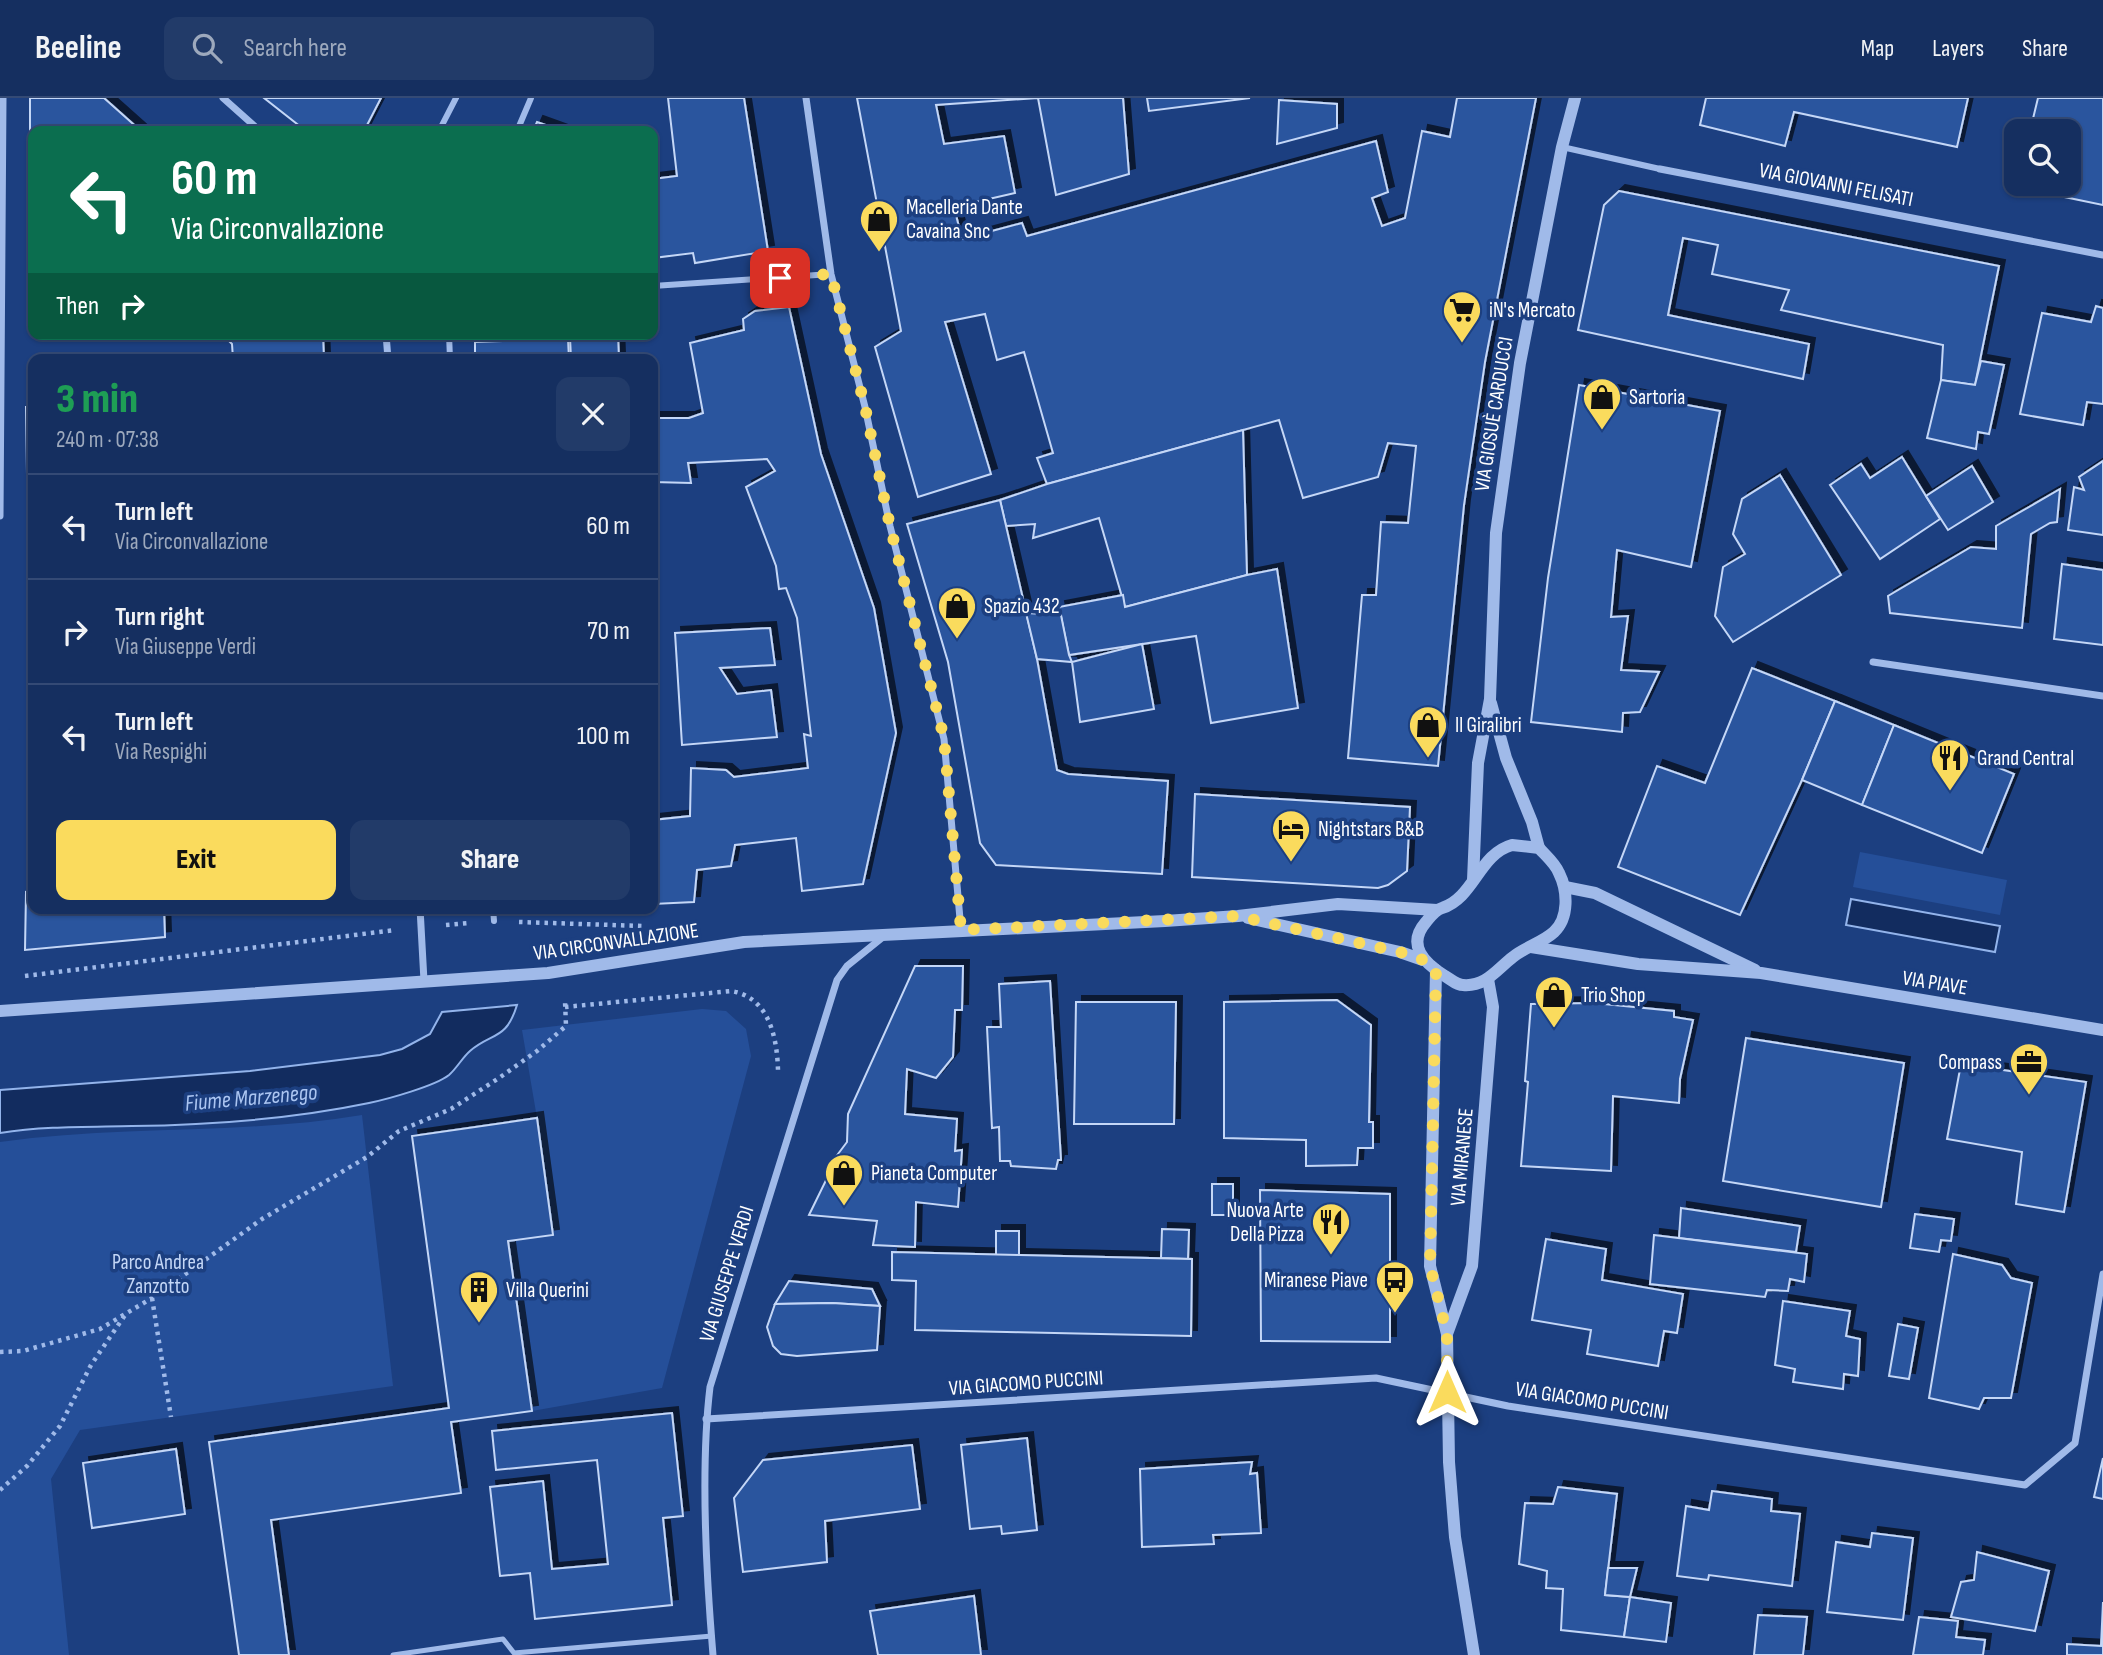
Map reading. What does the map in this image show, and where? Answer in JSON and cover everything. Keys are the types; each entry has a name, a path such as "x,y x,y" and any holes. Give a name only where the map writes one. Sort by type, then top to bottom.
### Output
{"street":[{"path":"0,516 4,98"},
{"path":"223,98 254,126"},
{"path":"442,126 456,98"},
{"path":"519,126 531,98"},
{"path":"806,98 831,274 865,407 890,526 944,738 961,930"},
{"name":"VIA GIOSUÈ CARDUCCI","path":"1473,880 1478,763 1490,699 1496,533 1520,363 1562,147 1575,98"},
{"name":"VIA GIOVANNI FELISATI","path":"1562,147 1660,169 2103,255"},
{"path":"658,286 831,274"},
{"path":"1872,662 2103,696"},
{"name":"VIA GIOSUÈ CARDUCCI","path":"1490,699 1506,758 1532,822 1539,848"},
{"path":"1512,845 1539,848 1559,871 1565,887 1563,923 1552,934 1514,956 1489,979 1473,985 1456,984 1423,960 1417,946 1420,929 1437,910 1450,905 1488,860 1500,849 1512,845"},
{"name":"VIA PIAVE","path":"1565,887 1595,893 1762,973"},
{"name":"VIA CIRCONVALLAZIONE","path":"0,1012 548,973 744,942 1237,916 1338,904 1437,910"},
{"path":"420,914 424,981"},
{"path":"493,914 494,921"},
{"name":"VIA CIRCONVALLAZIONE","path":"1237,916 1400,952 1423,960"},
{"name":"VIA GIUSEPPE VERDI","path":"713,1655 706,1531 706,1419 710,1387 837,980 847,966 887,935"},
{"name":"VIA PIAVE","path":"1531,947 1638,964 1762,973 2103,1030"},
{"name":"VIA MIRANESE","path":"1436,970 1430,1266 1447,1334 1449,1462 1455,1537 1474,1655"},
{"name":"VIA MIRANESE","path":"1447,1334 1472,1266 1493,1007 1489,979"},
{"name":"VIA GIACOMO PUCCINI","path":"706,1419 1376,1378 1508,1406 2025,1485 2075,1443 2103,1274"}],"lane":[{"path":"393,1655 503,1639 514,1653 712,1636"}],"path":[{"path":"14,978 421,926 494,921 637,925"},
{"path":"0,1352 23,1351 100,1329 152,1298 262,1219 367,1157 399,1131 450,1109 499,1078 566,1026 565,1007 731,991 743,993 755,999 775,1035 778,1071"},
{"path":"152,1298 171,1417"},
{"path":"0,1490 27,1466 60,1426 92,1365 126,1313"}],"green space":[{"path":"1860,852 2007,880 2000,915 1853,887"},
{"path":"702,1009 726,1011 746,1029 751,1056 662,1388 532,1411 508,1241 553,1234 522,1030"},
{"name":"Parco Andrea Zanzotto","path":"362,1115 393,1386 80,1430 51,1479 69,1655 0,1655 0,1142 90,1133 272,1125"}],"water":[{"path":"1851,899 2000,926 1995,952 1846,925"},
{"name":"Fiume Marzenego","path":"517,1005 508,1025 470,1051 449,1075 423,1088 377,1101 340,1109 252,1120 50,1128 0,1133 0,1090 250,1071 380,1055 402,1049 430,1034 442,1012"}],"building":[{"path":"30,98 104,98 135,126 30,126"},
{"path":"264,98 381,98 367,126 300,126"},
{"path":"668,98 744,98 768,251 695,263 693,253 658,257 658,178 677,176"},
{"path":"857,98 1038,98 936,105 944,144 1004,136 1015,193 954,207 962,239 1022,223 1027,236 1376,141 1388,192 1372,198 1382,226 1405,218 1422,131 1450,137 1457,98 1536,98 1485,362 1464,505 1438,766 1348,758 1362,595 1376,595 1381,522 1408,523 1416,446 1388,443 1378,477 1303,498 1279,420 1047,484 1037,458 1053,453 1024,352 997,360 985,314 945,322 991,474 918,497 875,347 901,331"},
{"path":"1038,98 1123,98 1129,174 1056,195"},
{"path":"1147,98 1250,98 1149,111"},
{"path":"1706,98 1968,98 1957,147 1794,112 1785,146 1700,125"},
{"path":"2038,98 2103,98 2103,205 2060,196 2081,196 2081,119 2033,119"},
{"path":"1279,100 1337,104 1337,128 1277,144"},
{"path":"1619,191 1999,266 1975,385 1941,380 1943,345 1781,310 1789,290 1712,274 1718,245 1683,238 1668,315 1809,344 1803,379 1578,330 1604,205"},
{"path":"2096,306 2103,308 2103,404 2087,402 2083,425 2020,414 2042,313 2091,322"},
{"path":"789,307 821,454 874,608 896,733 863,884 802,891 796,838 735,845 731,866 697,870 694,902 658,904 658,819 690,816 691,768 726,770 734,777 808,768 804,734 811,736 797,618 786,588 779,589 776,566 746,487 775,471 767,459 688,463 691,483 658,482 658,418 689,418 703,413 690,343 744,330 743,319 755,311"},
{"path":"228,340 323,340 324,354 233,354 232,344"},
{"path":"568,340 569,354 475,354 475,342"},
{"path":"570,340 618,340 619,354 571,354"},
{"path":"1981,361 2004,365 1989,434 1978,432 1976,449 1927,438 1941,380 1975,385"},
{"path":"1579,385 1720,411 1691,567 1617,550 1611,617 1628,616 1621,670 1659,672 1640,712 1623,713 1622,732 1531,722 1548,578"},
{"path":"26,407 28,407 28,540"},
{"path":"1243,430 1247,575 1125,607 1099,518 1033,538 1035,524 1006,526 1000,500 1047,484"},
{"path":"1902,457 1940,519 1880,559 1830,485 1861,464 1870,478"},
{"path":"2103,461 2103,535 2068,530 2074,487 2084,490 2079,477"},
{"path":"1972,466 1993,502 1948,530 1926,496"},
{"path":"1780,475 1841,575 1733,642 1715,616 1723,567 1745,554 1733,534 1742,499"},
{"path":"2060,489 2057,522 2031,534 2022,628 1890,613 1888,596 1971,547 1996,549 1996,526"},
{"path":"1000,500 1037,659 1057,770 1068,774 1168,781 1162,874 996,865 980,843 948,662 907,524"},
{"path":"2062,564 2103,570 2103,645 2054,639"},
{"path":"1277,569 1298,708 1211,723 1196,636 1069,655 1059,607 1123,595 1125,607"},
{"path":"1026,613 1061,615 1072,662 1037,659"},
{"path":"770,628 775,665 720,668 737,694 771,690 777,737 682,745 675,633"},
{"path":"1142,644 1154,709 1080,722 1072,662"},
{"path":"1752,668 1835,701 1740,915 1618,867 1657,766 1705,783"},
{"path":"1835,701 1894,725 1862,805 1802,780"},
{"path":"1894,725 2014,774 1982,853 1862,805"},
{"path":"1195,794 1410,807 1407,871 1388,885 1378,888 1192,877"},
{"path":"26,892 28,914 164,914 165,937 25,950"},
{"path":"915,966 963,966 962,1010 955,1010 953,1057 936,1078 907,1069 905,1114 957,1119 955,1151 962,1150 958,1207 916,1202 915,1247 873,1245 877,1221 809,1215 833,1166 829,1166 847,1142 848,1114"},
{"path":"1050,981 1061,1160 1058,1160 1056,1169 1011,1166 1010,1161 1000,1161 999,1127 992,1128 987,1027 1001,1027 999,984"},
{"path":"1337,1000 1371,1025 1369,1122 1373,1122 1373,1148 1358,1148 1357,1165 1306,1166 1306,1140 1224,1138 1224,1002"},
{"path":"1076,1002 1176,1002 1174,1124 1074,1124"},
{"path":"1594,1003 1674,1011 1674,1017 1693,1020 1680,1079 1679,1103 1613,1096 1611,1171 1521,1166 1531,1004"},
{"path":"1746,1038 1904,1063 1881,1207 1723,1181"},
{"path":"1961,1064 2086,1082 2064,1212 2016,1204 2022,1152 1947,1139"},
{"name":"Villa Querini","path":"537,1118 553,1235 508,1241 532,1411 451,1422 461,1493 271,1520 289,1655 239,1655 209,1442 449,1408 412,1136"},
{"path":"1212,1184 1233,1184 1233,1215 1212,1215"},
{"path":"1260,1190 1390,1194 1390,1342 1261,1341"},
{"path":"1681,1208 1800,1226 1796,1252 1679,1238"},
{"path":"1915,1214 1954,1219 1951,1241 1941,1240 1939,1252 1910,1248"},
{"path":"1162,1229 1189,1230 1188,1259 1161,1258"},
{"path":"996,1231 1019,1231 1019,1255 996,1255"},
{"path":"1654,1235 1807,1254 1804,1282 1790,1279 1788,1291 1767,1290 1765,1297 1650,1284"},
{"path":"1546,1239 1606,1249 1602,1280 1683,1294 1677,1333 1664,1331 1658,1366 1587,1354 1591,1330 1532,1320"},
{"path":"892,1252 1192,1259 1191,1336 915,1330 916,1281 892,1280"},
{"path":"1953,1254 2002,1265 2011,1278 2032,1283 2011,1398 1984,1398 1979,1409 1929,1398"},
{"path":"789,1281 872,1289 880,1306 775,1304"},
{"path":"1783,1301 1850,1311 1846,1336 1860,1339 1858,1376 1844,1374 1843,1389 1793,1382 1795,1369 1775,1365"},
{"path":"775,1304 880,1306 877,1350 797,1356 781,1354 773,1346 767,1327"},
{"path":"1898,1324 1918,1328 1909,1379 1889,1376"},
{"path":"672,1413 683,1516 663,1518 672,1605 535,1619 530,1573 500,1576 490,1487 543,1481 552,1569 608,1564 597,1460 496,1470 492,1431"},
{"path":"1027,1438 1037,1530 1002,1534 1001,1526 970,1529 961,1445"},
{"path":"912,1445 920,1509 825,1521 827,1562 743,1572 734,1498 763,1460"},
{"path":"176,1449 185,1514 92,1528 83,1463"},
{"path":"2103,1458 2103,1499 2094,1497"},
{"path":"1252,1462 1250,1474 1257,1473 1261,1533 1213,1535 1214,1544 1142,1547 1140,1469"},
{"path":"1558,1487 1617,1494 1605,1595 1630,1597 1624,1637 1561,1630 1563,1589 1546,1588 1547,1571 1519,1564 1525,1503 1553,1504"},
{"path":"1712,1491 1772,1499 1771,1511 1800,1514 1792,1586 1709,1575 1708,1580 1677,1576 1686,1506 1709,1510"},
{"path":"1872,1533 1913,1538 1903,1620 1827,1612 1836,1542 1870,1547"},
{"path":"1977,1552 2049,1571 2035,1631 1951,1617 1961,1582 1974,1580"},
{"path":"1608,1568 1637,1568 1630,1597 1605,1595"},
{"path":"974,1596 981,1655 878,1655 870,1611"},
{"path":"1630,1597 1671,1603 1666,1642 1624,1637"},
{"path":"2103,1602 2103,1655 2067,1655 2067,1644 2101,1646"},
{"path":"1758,1615 1807,1617 1803,1655 1754,1655"},
{"path":"1919,1617 1958,1621 1956,1637 1985,1640 1983,1655 1913,1655"}],"place":[{"name":"Macelleria Dante Cavaina Snc","path":"879,253"},
{"name":"iN's Mercato","path":"1462,344"},
{"name":"Sartoria","path":"1602,431"},
{"name":"Spazio 432","path":"957,640"},
{"name":"Il Giralibri","path":"1428,759"},
{"name":"Grand Central","path":"1950,792"},
{"name":"Nightstars B&B","path":"1291,863"},
{"name":"Trio Shop","path":"1554,1029"},
{"name":"Compass","path":"2029,1096"},
{"name":"Pianeta Computer","path":"844,1207"},
{"name":"Nuova Arte Della Pizza","path":"1331,1256"},
{"name":"Miranese Piave","path":"1395,1314"},
{"name":"Villa Querini","path":"479,1324"}],"route":[{"path":"780,278 831,274 865,407 890,526 944,738 961,930 1237,916 1400,952 1423,960 1436,970 1430,1266 1447,1334 1447,1392"}]}
